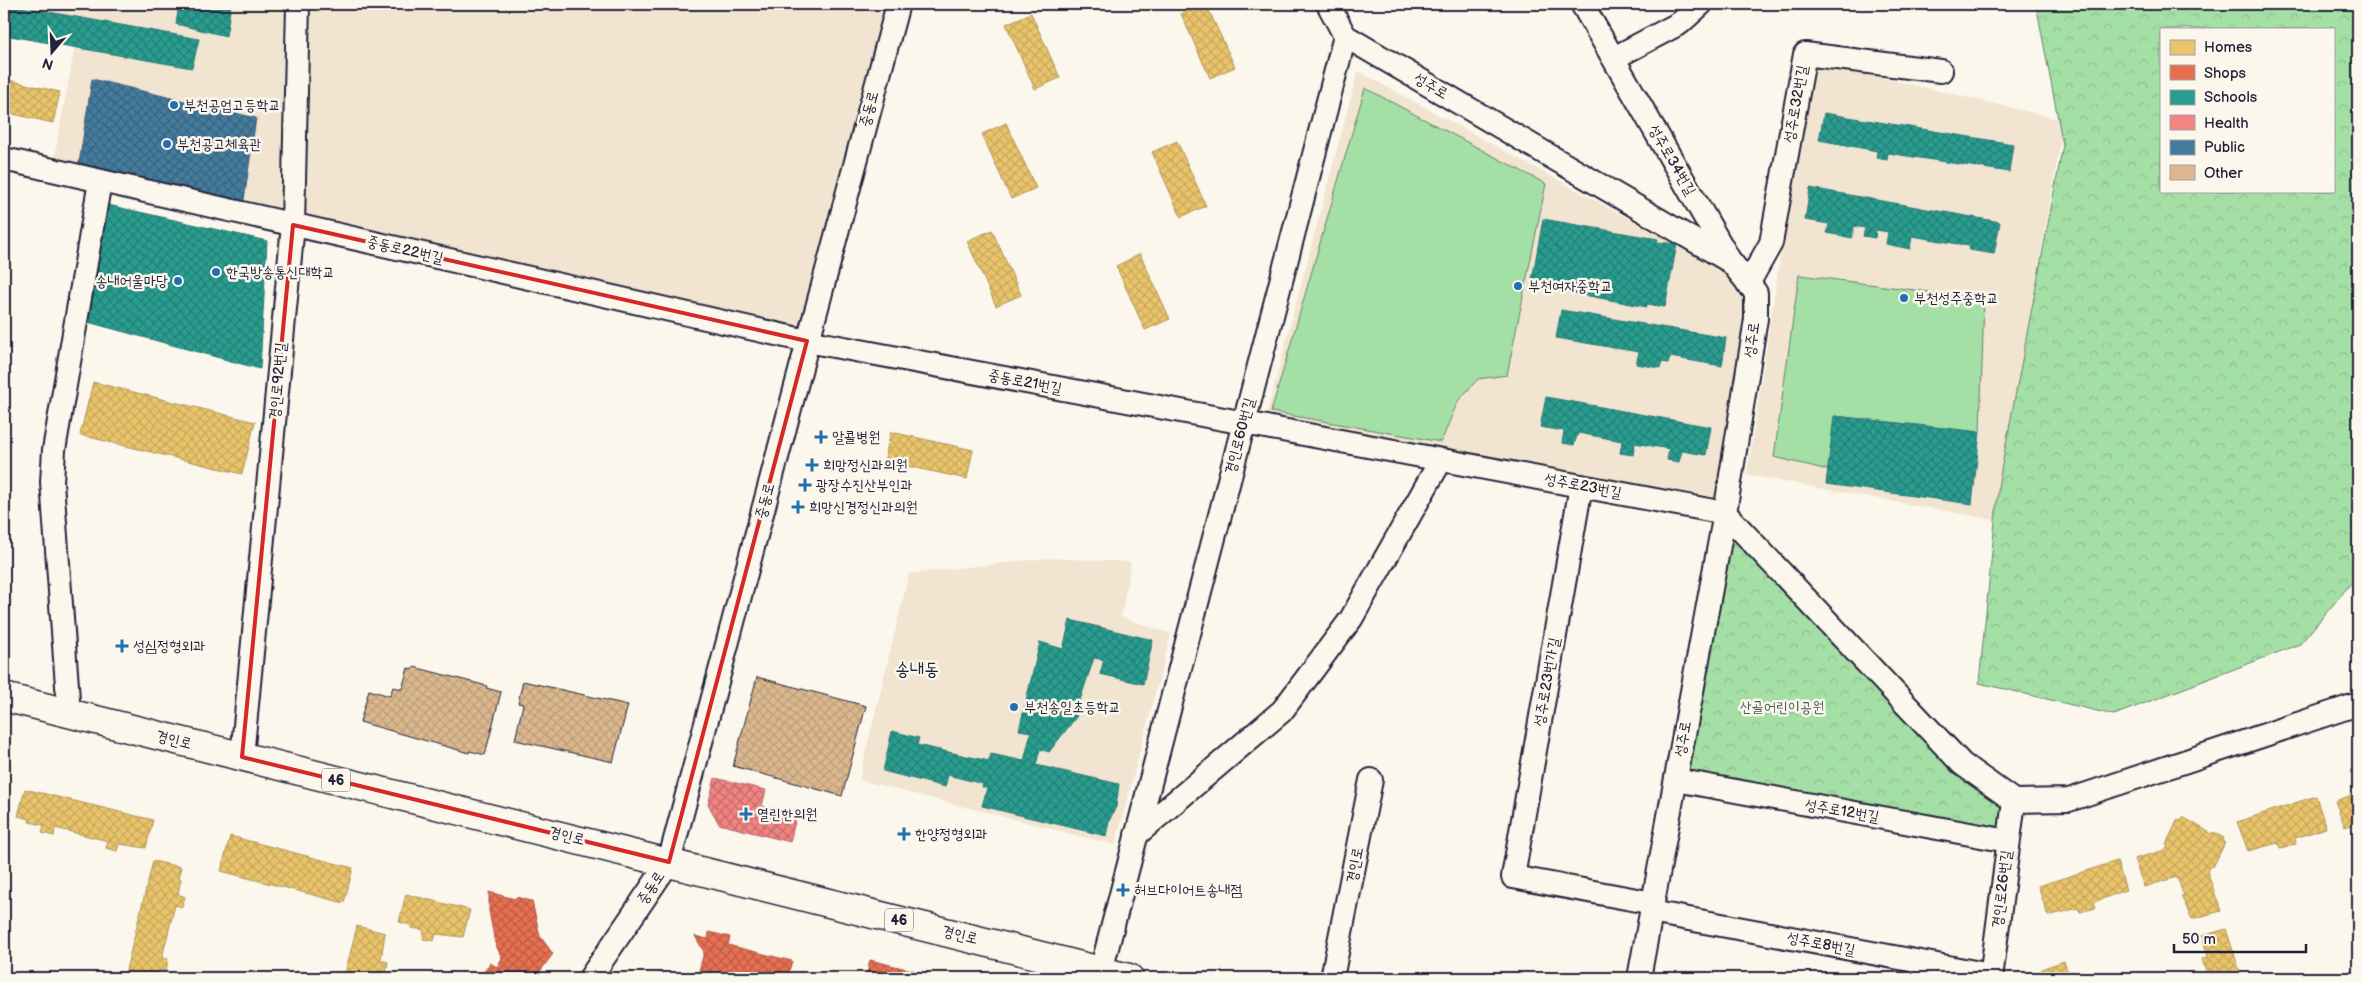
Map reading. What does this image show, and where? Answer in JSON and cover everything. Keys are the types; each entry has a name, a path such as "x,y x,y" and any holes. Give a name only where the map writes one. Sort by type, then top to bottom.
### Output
{"main road":[{"name":"경인로","path":"4,696 1130,978"}],"street":[{"name":"경인로92번길","path":"242,757 293,225 298,4"},
{"name":"중동로","path":"590,978 669,862 898,4"},
{"path":"1328,4 1345,36"},
{"name":"성주로34번길","path":"1582,4 1730,262"},
{"path":"1614,58 1680,24 1701,4"},
{"name":"성주로","path":"1345,36 1730,262 1756,293 1756,319 1725,513 1639,978"},
{"name":"경인로60번길","path":"1100,971 1345,36"},
{"name":"성주로32번길","path":"1748,284 1771,243 1805,54 1941,71"},
{"name":"중동로22번길","path":"4,160 807,341"},
{"path":"68,713 58,579 53,466 54,450 100,181"},
{"name":"중동로21번길","path":"807,341 1244,423"},
{"name":"성주로23번길","path":"1244,423 1725,513"},
{"path":"1136,835 1282,711 1351,619 1441,460"},
{"name":"성주로23번가길","path":"1581,486 1513,878 1652,907"},
{"path":"1725,513 1962,764 2014,801 2069,800 2358,704"},
{"name":"경인로","path":"1332,978 1371,780"},
{"name":"성주로12번길","path":"1676,780 2008,842"},
{"name":"경인로26번길","path":"1991,977 2014,801"},
{"name":"성주로8번길","path":"1652,907 1991,977"}],"highlighted area":[{"path":"293,225 807,341 669,862 242,757"}],"shaded area":[{"name":"부천공업고등학교","path":"4,4 284,4 282,216 53,165 75,46 4,34"},
{"path":"302,4 898,4 807,341 302,227"},
{"name":"부천성주중학교","path":"1810,61 2064,120 1995,520 1747,475"},
{"name":"부천여자중학교","path":"1358,71 1721,269 1748,302 1718,503 1265,420"},
{"name":"부천송일초등학교","path":"1048,558 1131,562 1121,617 1171,634 1115,845 859,780 909,574"}],"green space":[{"path":"2036,4 2358,4 2358,575 2300,644 2114,715 1979,683 1999,481 2063,145"},
{"path":"1365,88 1546,184 1507,375 1478,379 1458,401 1441,442 1271,412"},
{"path":"1799,275 1984,299 1980,432 1835,416 1828,470 1774,457"},
{"name":"산골어린이공원","path":"1729,523 2009,803 2005,836 1680,776"}],"building: Homes":[{"path":"1206,4 1235,67 1210,78 1181,14"},
{"path":"1031,13 1060,78 1035,89 1006,24"},
{"path":"4,79 60,92 53,123 4,112"},
{"path":"1006,123 1036,188 1011,199 982,134"},
{"path":"1177,141 1206,206 1181,217 1152,152"},
{"path":"992,230 1021,295 996,306 967,241"},
{"path":"1140,254 1170,319 1145,330 1116,266"},
{"path":"93,382 255,422 242,474 80,435"},
{"path":"891,432 973,450 967,479 884,461"},
{"path":"25,789 153,820 146,848 119,844 117,851 106,848 108,841 55,828 54,836 42,833 44,825 29,822 30,819 18,816"},
{"path":"2358,793 2358,825 2357,823 2345,827 2335,801"},
{"path":"2316,796 2326,828 2295,838 2296,844 2280,848 2278,843 2248,851 2237,822"},
{"path":"2183,817 2212,834 2213,832 2224,838 2223,841 2225,843 2213,867 2210,866 2207,871 2221,911 2192,919 2181,896 2184,896 2177,877 2144,887 2134,859 2165,850 2178,819 2181,821"},
{"path":"230,836 353,868 344,903 221,871"},
{"path":"153,861 181,867 178,878 181,879 178,894 185,897 182,907 175,905 162,958 168,959 166,971 159,970 157,978 124,978"},
{"path":"2117,861 2126,890 2094,902 2096,908 2080,912 2078,908 2048,916 2038,886"},
{"path":"406,894 470,910 463,937 436,934 434,941 423,939 424,930 411,928 411,925 399,922"},
{"path":"357,926 385,933 381,960 388,962 386,973 379,971 377,978 344,978"},
{"path":"2226,929 2242,978 2215,978 2212,970 2206,972 2202,959 2208,957 2202,936"},
{"path":"2064,961 2070,978 2044,978 2041,969"}],"building: Shops":[{"path":"1862,422 1934,433 1932,442 1948,445 1946,453 1956,454 1954,481 1943,480 1941,488 1926,486 1925,494 1853,482 1853,479 1840,477 1848,424 1862,426"},
{"path":"489,892 515,899 516,897 532,901 540,936 553,954 535,978 480,978 490,963 497,967 502,958 495,943 489,911"},
{"path":"709,932 730,937 728,945 792,961 787,978 697,978 704,952 695,936 708,939"},
{"path":"870,960 932,975 931,978 866,978"},
{"path":"660,974 665,978 654,978"}],"building: Schools":[{"path":"4,4 199,39 192,68 4,35"},
{"path":"179,4 231,4 226,36 176,24"},
{"path":"1824,113 2013,144 2009,172 1888,153 1887,160 1876,158 1877,151 1819,140"},
{"path":"1810,188 2000,222 1994,254 1969,250 1970,246 1912,236 1910,249 1886,244 1888,232 1876,230 1875,238 1863,236 1865,228 1854,226 1852,238 1827,233 1829,224 1805,220"},
{"name":"송내어울마당","path":"104,204 267,241 260,369 84,321"},
{"path":"1543,219 1658,239 1657,242 1677,244 1665,307 1647,304 1647,307 1531,285"},
{"path":"1561,310 1726,338 1722,366 1670,357 1668,363 1662,362 1660,368 1636,364 1639,352 1556,338"},
{"path":"1546,397 1711,427 1706,455 1682,451 1679,462 1667,460 1669,449 1635,443 1633,455 1620,453 1622,441 1578,433 1574,445 1562,443 1564,431 1540,427"},
{"path":"1834,416 1980,432 1972,504 1826,484"},
{"path":"1070,620 1153,640 1143,684 1100,674 1104,660 1094,658 1075,715 1077,716 1049,752 1040,749 1036,765 1119,784 1116,807 1109,821 1106,836 982,806 987,788 982,787 983,784 948,775 945,787 883,771 892,731 919,738 917,745 989,761 991,754 1024,761 1031,732 1019,730 1040,642 1063,649"}],"building: Health":[{"path":"715,778 766,790 762,806 797,814 790,842 719,824 708,804"}],"building: Public":[{"name":"부천공고체육관","path":"92,79 256,118 243,207 78,170"}],"building: Other":[{"path":"414,667 487,686 486,688 501,692 485,755 470,751 469,753 360,722 369,690 390,696 393,687 402,689 408,668 413,669"},
{"path":"757,677 866,706 842,796 733,766"},
{"path":"523,681 628,705 613,762 515,740 523,704 518,703"},
{"path":"1929,975 1956,978 1929,978"}],"place":[{"name":"부천공업고등학교","path":"174,105"},
{"name":"부천공고체육관","path":"167,144"},
{"name":"한국방송통신대학교","path":"216,272"},
{"name":"송내어울마당","path":"178,281"},
{"name":"부천여자중학교","path":"1518,286"},
{"name":"부천성주중학교","path":"1904,298"},
{"name":"알콜병원","path":"821,437"},
{"name":"희망정신과의원","path":"812,465"},
{"name":"광장수진산부인과","path":"805,485"},
{"name":"희망신경정신과의원","path":"798,507"},
{"name":"성심정형외과","path":"122,646"},
{"name":"부천송일초등학교","path":"1014,707"},
{"name":"열린한의원","path":"746,814"},
{"name":"한양정형외과","path":"904,834"},
{"name":"허브다이어트송내점","path":"1123,890"}],"district":[{"name":"송내동","path":"917,669"}]}
